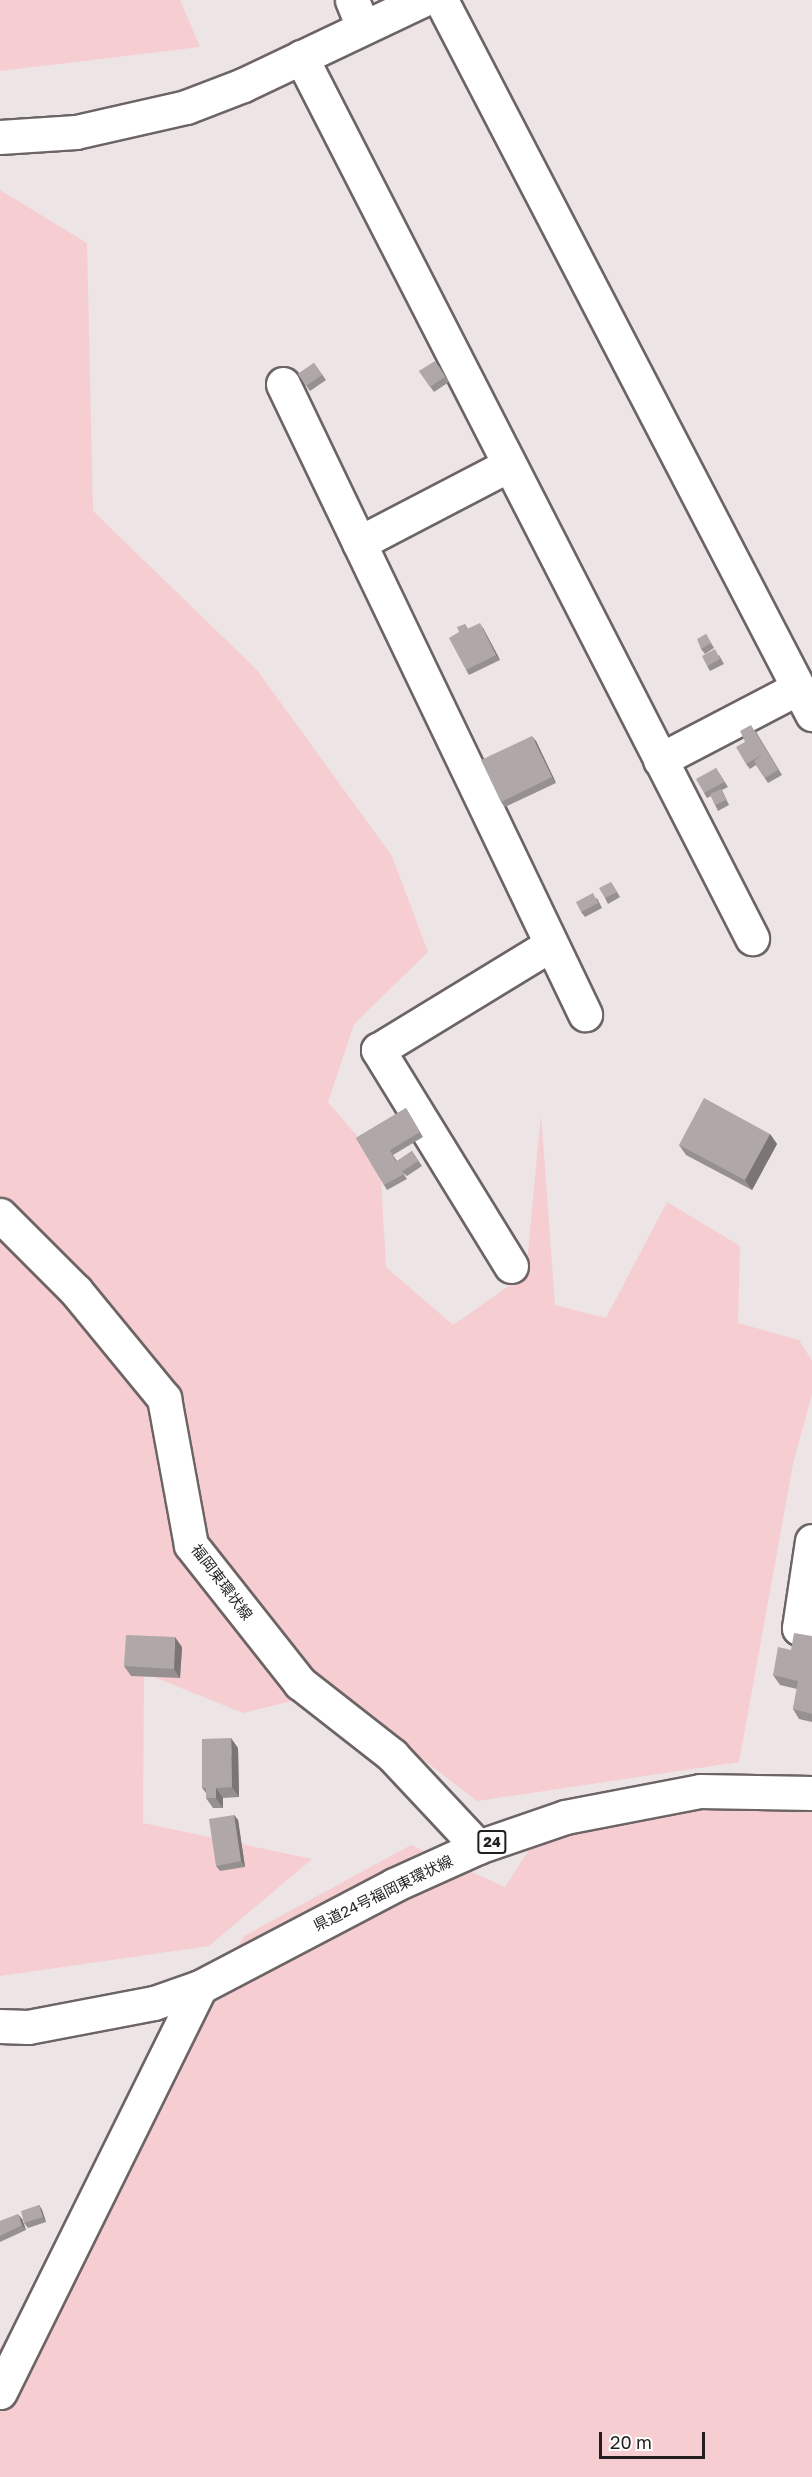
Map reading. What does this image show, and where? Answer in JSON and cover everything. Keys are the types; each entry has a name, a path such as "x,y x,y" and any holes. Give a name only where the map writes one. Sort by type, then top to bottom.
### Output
{"street":[{"path":"0,137 76,132 186,107 301,57 358,14 422,0"},
{"path":"441,0 804,702 660,760"},
{"path":"301,57 752,938"},
{"path":"283,384 585,1014"},
{"path":"359,543 509,465"},
{"path":"511,1266 378,1050 550,945"},
{"name":"福岡東環状線","path":"0,1215 76,1291 164,1398 191,1545 300,1683 392,1755 478,1847"},
{"path":"812,1541 800,1628 812,1630"},
{"name":"県道24号福岡東環状線","path":"0,2026 28,2027 154,2003 200,1987 394,1885 478,1847 565,1817 700,1791 812,1793"},
{"path":"0,2392 200,1987"}],"shaded area":[{"path":"0,0 180,0 200,47 0,71"},
{"path":"0,190 87,243 93,511 257,670 392,856 428,952 354,1024 328,1102 380,1163 386,1267 453,1325 526,1274 541,1114 555,1305 606,1318 667,1202 740,1246 738,1323 799,1340 812,1361 812,1394 793,1464 739,1762 477,1801 334,1691 243,1713 144,1673 143,1823 312,1859 209,1946 0,1976"},
{"path":"812,1796 812,2477 0,2477 0,2348 244,1936 411,1845 505,1887 557,1806"}],"building":[{"path":"435,361 445,377 430,387 419,371"},
{"path":"314,363 322,375 306,386 298,374"},
{"path":"480,623 496,655 466,670 449,638 459,632 457,627 465,624 467,629"},
{"path":"706,634 711,643 701,649 697,639"},
{"path":"715,649 720,659 707,666 702,656"},
{"path":"751,725 778,770 765,778 754,761 763,754 746,764 736,747 745,742 740,731"},
{"path":"532,736 552,777 501,802 481,760"},
{"path":"716,768 724,782 704,793 696,779"},
{"path":"721,789 726,800 715,805 710,794"},
{"path":"611,882 617,892 605,898 599,888"},
{"path":"593,893 598,903 581,912 576,902"},
{"path":"704,1098 770,1134 745,1180 679,1145"},
{"path":"406,1108 420,1132 390,1150 396,1162 412,1151 418,1161 403,1171 400,1167 404,1174 384,1185 356,1138"},
{"path":"794,1633 812,1636 812,1714 793,1709 798,1681 773,1675 778,1647 791,1650"},
{"path":"126,1635 175,1637 174,1669 124,1666"},
{"path":"231,1738 232,1787 216,1788 216,1798 206,1798 206,1788 202,1788 202,1739"},
{"path":"234,1815 241,1861 216,1866 209,1819"},
{"path":"39,2205 43,2217 24,2223 21,2211"},
{"path":"18,2214 22,2225 0,2236 0,2221"}]}
